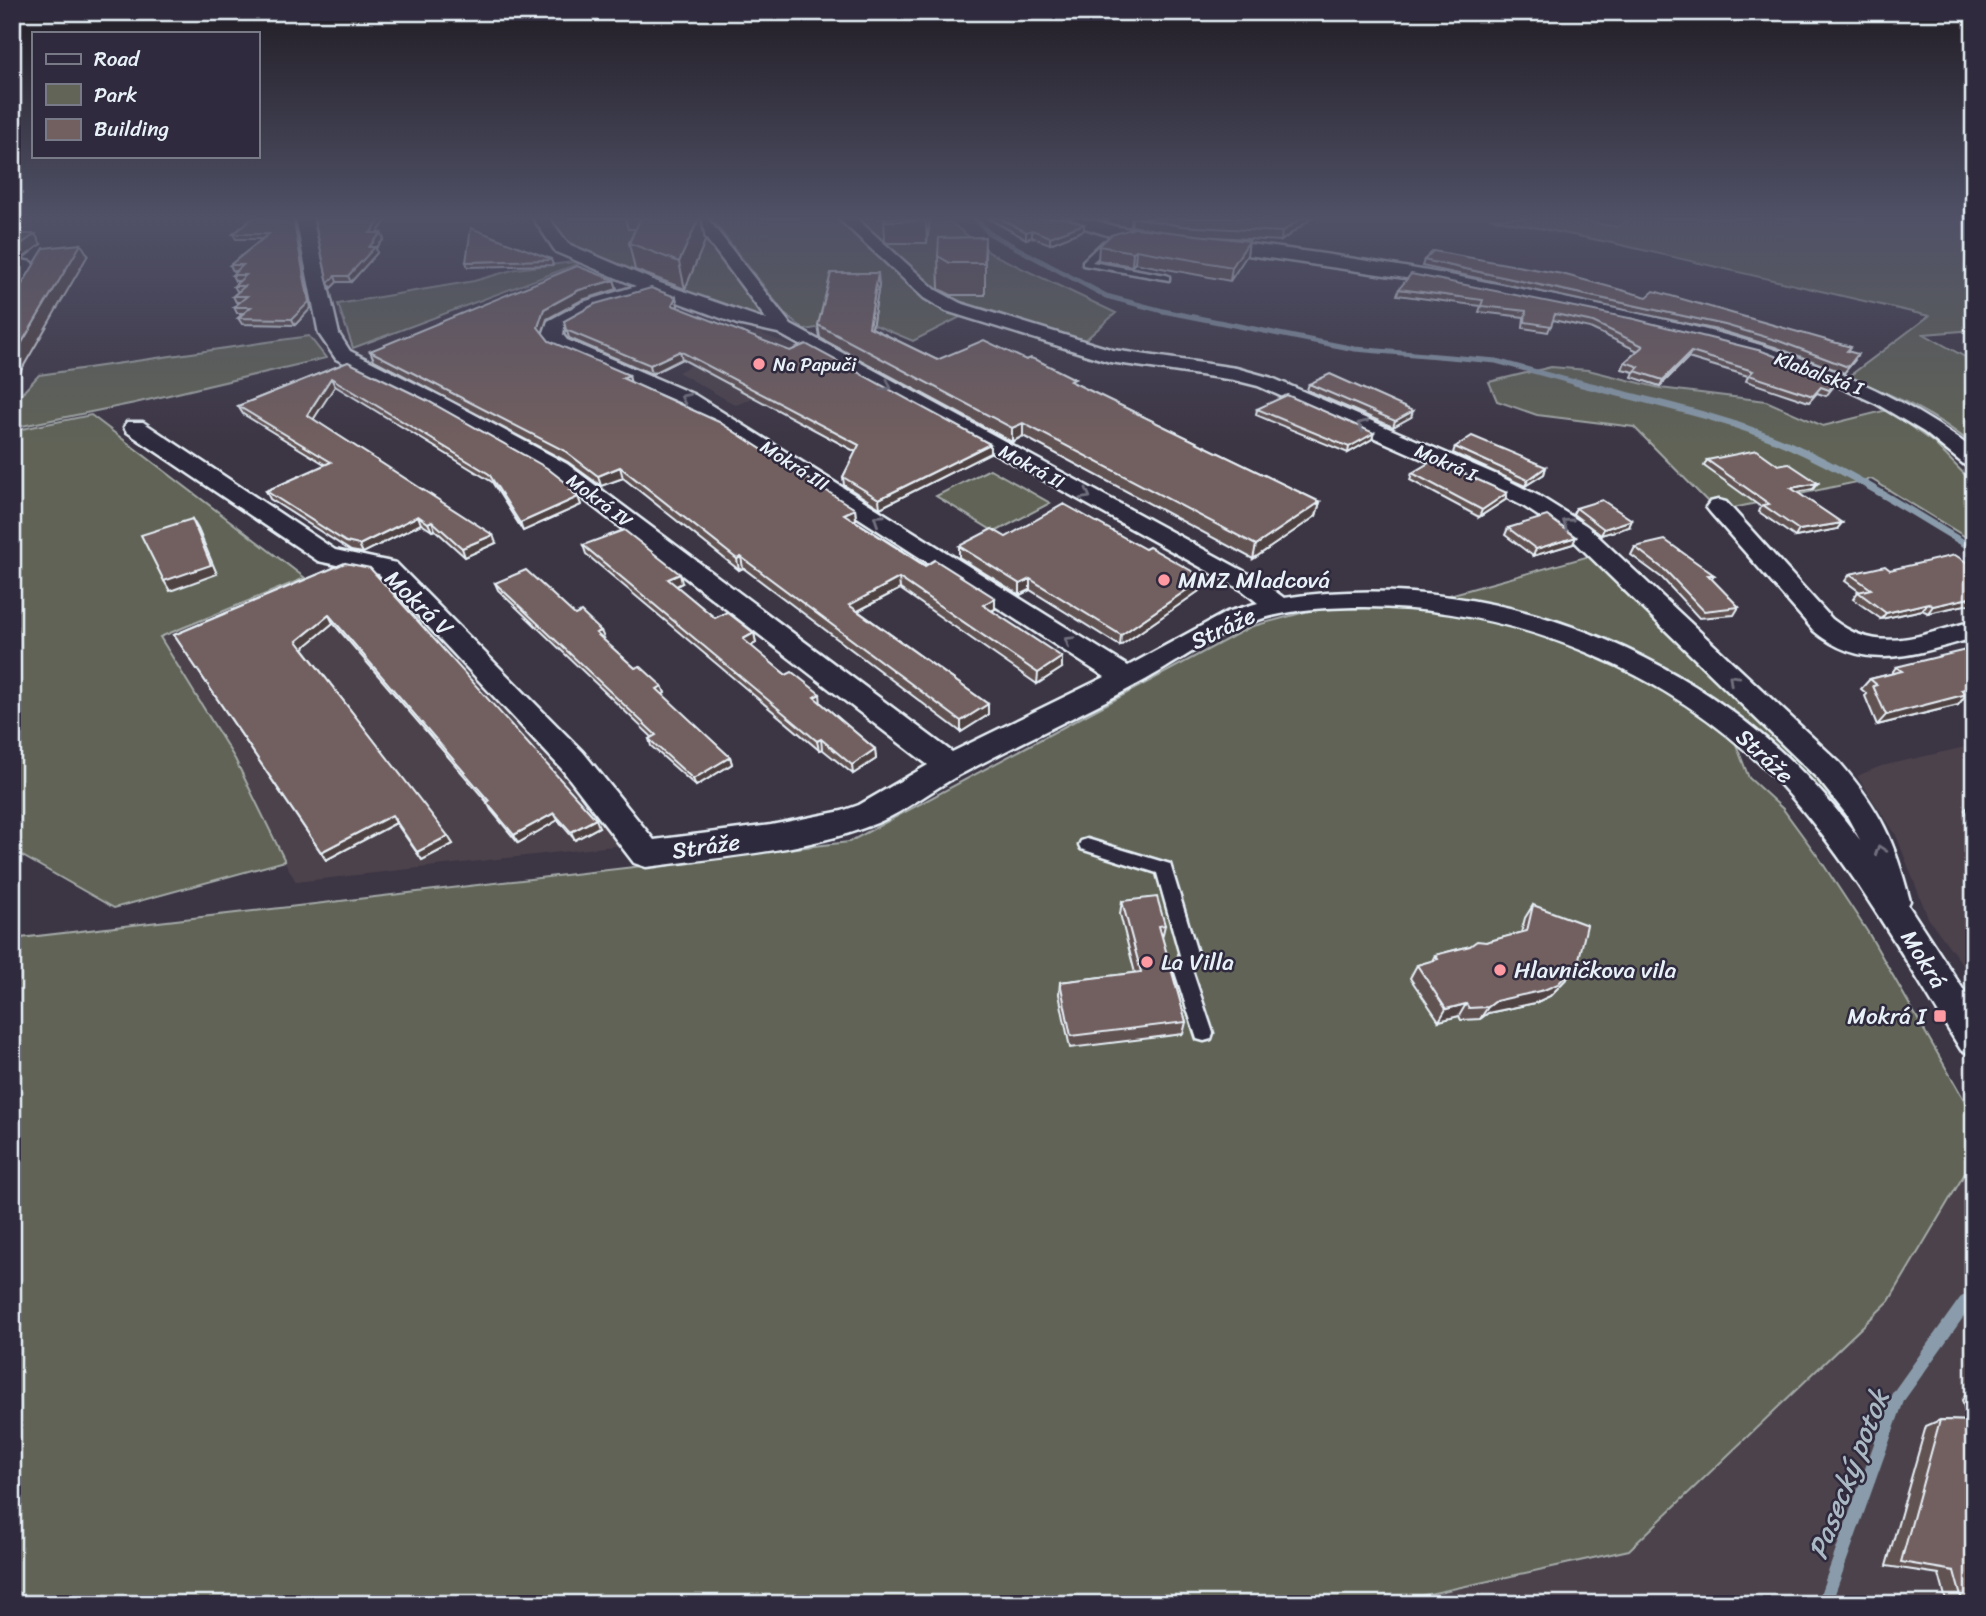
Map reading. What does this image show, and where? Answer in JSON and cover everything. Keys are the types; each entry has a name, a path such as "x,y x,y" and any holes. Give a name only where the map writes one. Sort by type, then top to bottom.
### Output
{"street":[{"name":"Mokrá IV","path":"320,293 329,334 343,355 475,422 559,469 950,766"},
{"name":"Mokrá III","path":"627,293 560,321 553,329 553,335 561,344 700,406 1127,678"},
{"name":"Mokrá II","path":"671,293 744,320 784,329 1251,584 1278,606"},
{"name":"Mokrá II","path":"757,293 784,329"},
{"name":"Mokrá I","path":"929,293 953,307 1110,356 1236,374 1265,382 1489,481 1556,516 1578,531 1829,771 1861,811 1872,831 1881,851 1896,916"},
{"name":"Klabalská I","path":"1511,293 1678,328 1850,382 1926,422 1974,461"},
{"name":"Mokrá V","path":"135,427 327,556 387,568 572,760 646,854"},
{"path":"1718,508 1823,625 1842,641 1860,648 1888,650 1974,629"},
{"name":"Stráže","path":"646,854 846,822 870,813 950,766 1127,678 1236,618 1278,606 1365,598 1455,606 1505,615 1570,635 1645,669 1694,697 1771,756 1840,837 1896,916"},
{"name":"Mokrá","path":"1896,916 1974,1038"}],"lane":[{"path":"1087,845 1164,869 1189,957 1182,965 1204,1033"}],"shaded area":[{"path":"757,332 835,363 736,405 678,372"},
{"path":"387,556 658,841 296,882 160,637 305,578"},
{"path":"1974,745 1974,980 1928,918 1896,835 1857,776 1881,766"},
{"path":"1974,1158 1974,1604 1384,1604 1629,1550 1889,1301"}],"green space":[{"path":"401,293 499,293 353,348 338,304"},
{"path":"686,293 749,293 769,319 762,322"},
{"path":"769,293 1075,293 1116,313 1084,341 980,307 913,341 863,320 805,330 786,315"},
{"path":"1831,293 1974,293 1974,330 1924,334 1974,362 1974,446 1945,424 1914,406 1848,377 1929,316"},
{"path":"309,336 326,358 135,403 12,428 12,404 39,375"},
{"path":"1551,367 1588,370 1660,388 1766,401 1823,426 1887,410 1934,443 1974,484 1974,542 1871,479 1733,508 1711,505 1634,427 1537,415 1497,401 1489,382"},
{"path":"91,415 305,578 160,637 235,759 285,861 114,908 12,850 12,431"},
{"path":"990,469 1050,503 995,532 936,496"},
{"path":"1593,555 1831,786 1864,839 1856,838 1790,763 1530,615 1446,596"},
{"path":"1369,606 1432,609 1493,619 1552,636 1657,682 1732,734 1749,778 1783,809 1819,858 1869,934 1974,1117 1974,1158 1889,1301 1629,1550 1384,1604 12,1604 12,939 849,842 1250,627 1316,609"}],"building":[{"path":"17,293 51,293 12,359 12,301"},
{"path":"236,293 307,293 309,302 292,319 238,318 251,307 234,307 247,296 233,296"},
{"path":"510,293 573,293 544,309 538,327 549,341 629,375 622,378 719,422 855,509 844,514 925,566 935,560 995,598 983,605 1062,657 1038,673 899,578 849,605 988,704 961,721 741,557 737,559 620,467 598,476 565,451 370,351"},
{"path":"632,293 666,293 676,297 672,305 790,351 806,344 990,444 879,499 843,477 859,445 680,351 650,365 566,330 564,321 595,304"},
{"path":"826,293 875,293 869,327 937,360 984,340 1026,360 1031,358 1041,362 1075,379 1070,381 1320,502 1256,545 1023,423 1012,428 818,325"},
{"path":"1433,293 1507,293 1634,319 1762,351 1837,380 1829,390 1821,387 1813,396 1749,375 1753,371 1691,352 1663,380 1635,371 1639,367 1625,362 1643,346 1593,322 1555,314 1551,326 1525,322 1526,311 1481,306 1483,300"},
{"path":"1579,293 1634,293 1647,297 1651,293 1662,293 1851,347 1847,351 1858,354 1848,367 1779,341 1725,325"},
{"path":"348,362 428,401 547,468 574,489 570,490 578,497 520,523 489,474 331,378 307,415 493,535 462,548 432,521 428,523 418,516 359,545 346,542 266,491 331,462 238,406"},
{"path":"1330,374 1413,411 1395,421 1309,384"},
{"path":"1287,395 1374,433 1349,447 1257,409"},
{"path":"1472,436 1546,467 1528,480 1455,447"},
{"path":"1757,450 1778,465 1788,463 1818,483 1791,488 1842,523 1799,530 1763,505 1769,504 1707,460"},
{"path":"1434,460 1507,493 1482,510 1412,473"},
{"path":"1602,500 1632,520 1604,529 1576,508"},
{"path":"1064,504 1204,578 1121,635 1030,579 1020,584 959,546 992,529 1006,537"},
{"path":"1547,516 1576,537 1536,549 1508,528"},
{"path":"192,519 211,565 164,581 141,535"},
{"path":"624,530 680,574 668,579 715,618 727,612 754,633 743,639 786,675 792,672 820,694 814,697 875,749 852,765 821,739 817,741 583,545"},
{"path":"1665,540 1714,575 1708,575 1739,607 1704,611 1666,571 1635,547"},
{"path":"1955,555 1974,567 1974,597 1933,606 1928,603 1886,613 1858,592 1871,589 1850,574 1885,566 1890,570"},
{"path":"345,563 370,568 596,819 571,832 554,813 514,835 487,803 489,801 329,615 297,641 448,836 417,852 392,815 321,852 174,635"},
{"path":"526,570 575,615 581,612 601,631 596,633 635,668 640,666 662,686 657,689 730,757 693,779 649,739 656,735 495,583"},
{"path":"1974,648 1974,686 1961,690 1967,694 1886,715 1873,686 1877,685 1870,679 1902,671 1896,667"},
{"name":"La Villa","path":"1157,897 1165,925 1159,926 1186,1022 1071,1036 1060,982 1141,972 1122,901"},
{"name":"Hlavničkova vila","path":"1533,905 1587,925 1578,963 1558,984 1544,990 1496,1001 1488,1007 1469,1008 1466,1004 1446,1009 1417,965 1438,959 1435,955 1470,946 1477,941 1486,942 1527,931"},
{"path":"1940,1420 1974,1421 1974,1604 1963,1604 1954,1571 1901,1562"}],"waterway":[{"path":"1101,293 1163,311 1355,349 1496,361 1581,384"},
{"path":"1575,382 1710,417 1789,445 1860,481 1974,549"},
{"name":"Pasecký potok","path":"1824,1604 1898,1397 1965,1303 1974,1299"}],"place":[{"name":"Na Papuči","path":"759,364"},
{"name":"MMZ Mladcová","path":"1164,580"},
{"name":"La Villa","path":"1147,962"},
{"name":"Hlavničkova vila","path":"1500,970"},
{"name":"Mokrá I","path":"1940,1016"}]}
